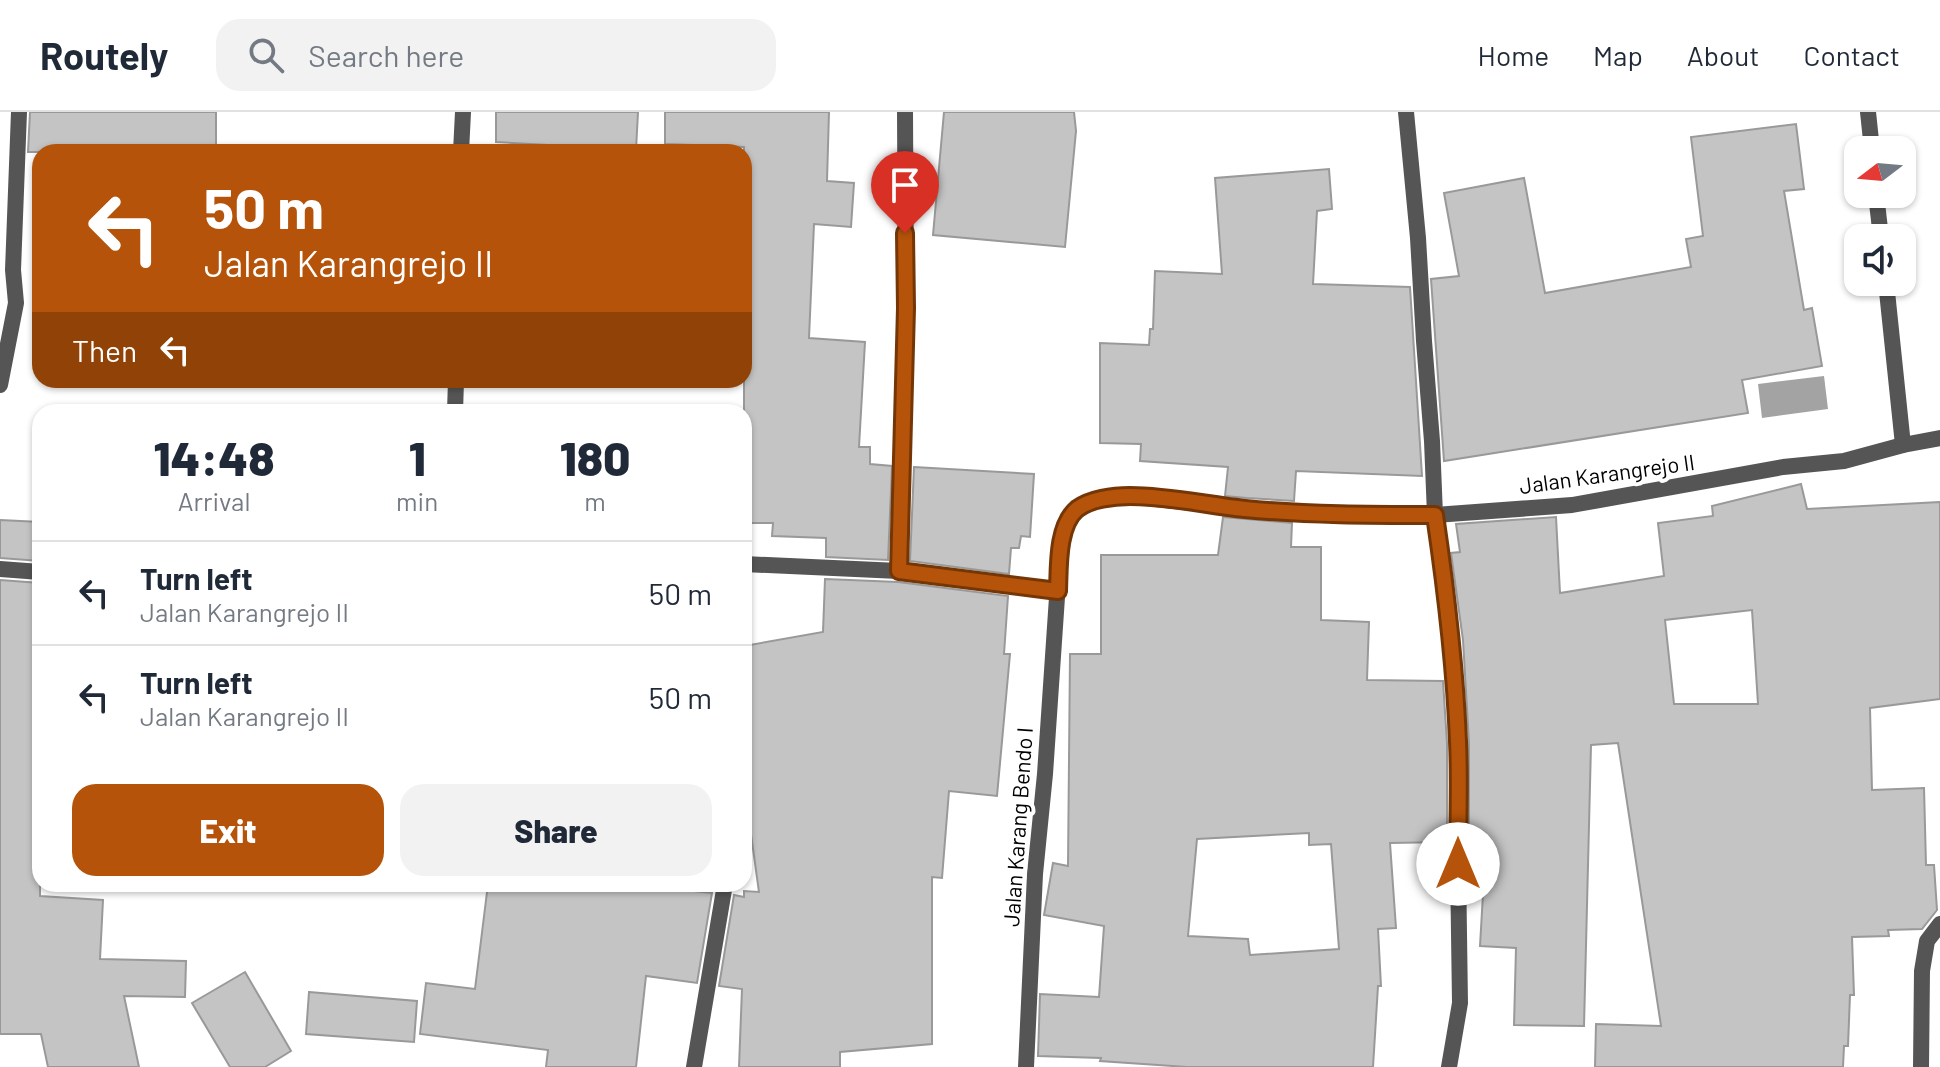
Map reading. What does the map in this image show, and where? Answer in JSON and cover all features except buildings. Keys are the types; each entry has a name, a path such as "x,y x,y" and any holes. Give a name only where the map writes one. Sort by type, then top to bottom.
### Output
{"street":[{"path":"0,385 16,303 13,270 19,112"},
{"path":"461,144 463,112"},
{"path":"899,571 906,308 905,112"},
{"path":"1406,112 1418,238 1435,515 1452,641 1458,743 1460,1003 1449,1067"},
{"path":"1868,112 1871,136"},
{"path":"1887,296 1903,445"},
{"name":"Jalan Karangrejo II","path":"1058,591 1065,527 1076,510 1096,500 1129,496 1246,509 1341,515 1435,515 1572,505 1783,467 1844,461 1940,438"},
{"path":"752,564 899,571 1058,591"},
{"path":"0,569 32,571"},
{"name":"Jalan Karang Bendo I","path":"1026,1067 1035,874 1058,591"},
{"path":"694,1067 724,892"},
{"path":"1921,1067 1922,971 1927,941 1940,924"}],"shaded area":[{"path":"1824,376 1828,409 1762,418 1758,384"}],"route":[{"path":"905,233 904,435 899,571 1058,591 1065,527 1076,510 1096,500 1129,496 1246,509 1341,515 1435,515 1452,641 1458,743 1458,864"}]}
